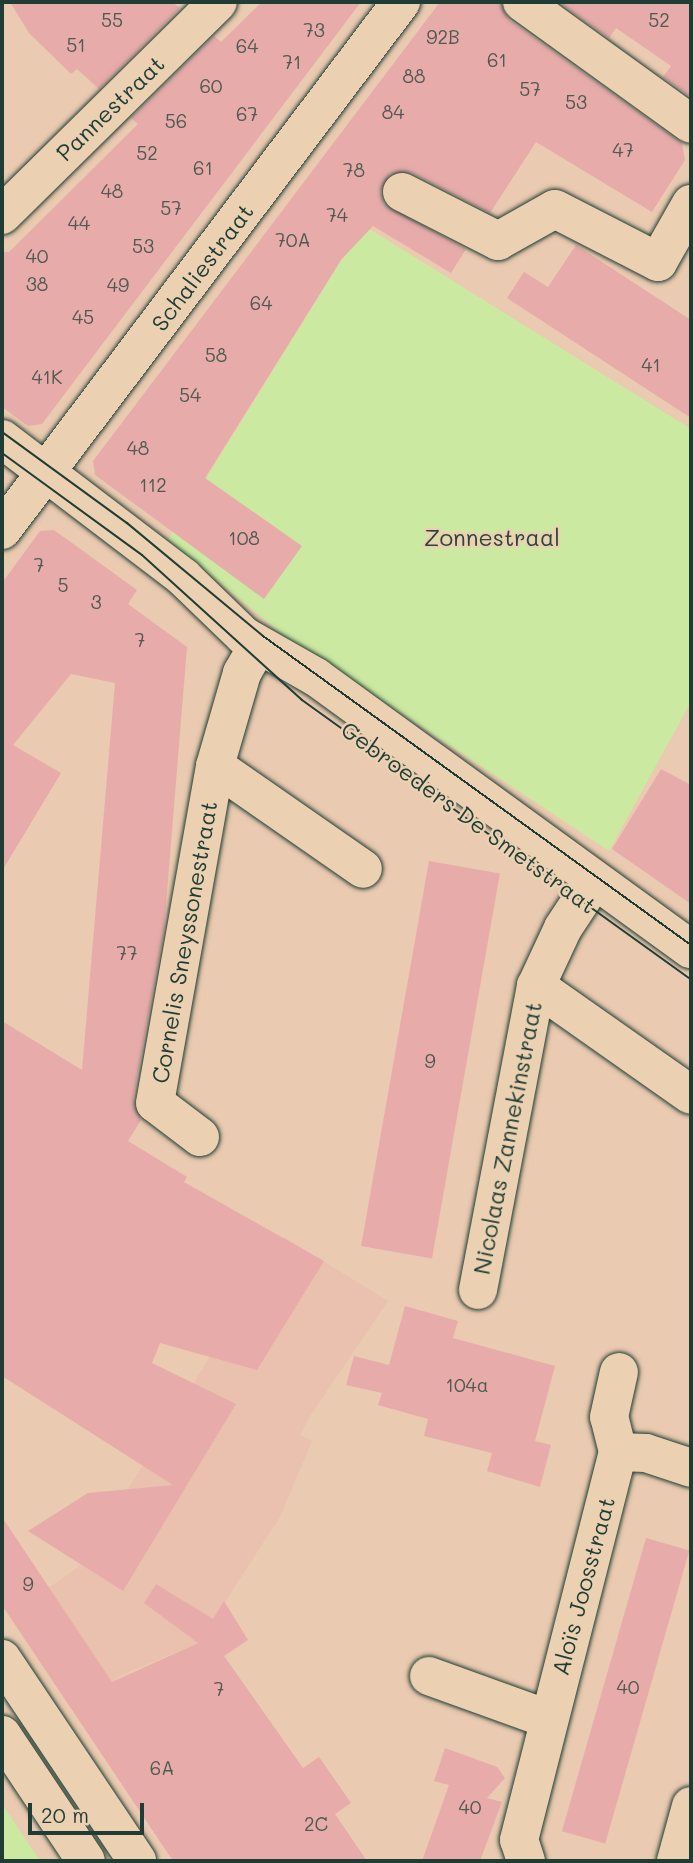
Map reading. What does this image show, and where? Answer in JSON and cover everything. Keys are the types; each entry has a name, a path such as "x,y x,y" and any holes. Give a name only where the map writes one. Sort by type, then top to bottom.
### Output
{"street":[{"name":"Pannestraat","path":"2,215 218,2"},
{"name":"Schaliestraat","path":"2,530 401,2"},
{"path":"522,2 691,124"},
{"path":"402,192 498,241 555,209 658,262 691,205"},
{"name":"Gebroeders De Smetstraat","path":"2,439 183,577 258,645 316,677 588,890 691,977"},
{"name":"Cornelis Sneyssonestraat","path":"200,1137 155,1102 215,766 242,673 258,645"},
{"name":"Cornelis Sneyssonestraat","path":"215,766 363,869"},
{"name":"Gebroeders De Smetstraat","path":"588,890 691,949"},
{"name":"Nicolaas Zannekinstraat","path":"478,1290 536,986 588,890"},
{"name":"Nicolaas Zannekinstraat","path":"536,986 691,1095"},
{"name":"Aloïs Joosstraat","path":"526,1861 519,1840 618,1452 609,1417 619,1372"},
{"path":"618,1452 646,1453 691,1468"},
{"path":"2,1659 137,1861"},
{"path":"429,1676 548,1719"},
{"path":"2,1734 86,1861"},
{"path":"676,1861 691,1807"}],"shaded area":[{"path":"284,1237 388,1301 310,1416 300,1435 312,1441 280,1517 198,1643 122,1675 71,1709 9,1616 81,1565"}],"green space":[{"name":"Zonnestraal","path":"363,225 691,429 691,702 609,851 283,635 168,540"},
{"path":"2,1804 40,1861 2,1861"}],"building":[{"path":"10,2 172,2 180,8 99,89 77,69 71,74 29,33"},
{"path":"262,2 361,2 42,424 28,426 2,407 2,252 9,252 138,124 131,118 214,36 221,42"},
{"path":"440,2 500,2 509,20 682,143 685,160 652,212 536,142 490,213 412,173 390,174 380,192 384,204 466,249 451,273 373,226 341,260 205,478 302,546 264,599 95,475 93,461"},
{"path":"559,2 691,2 691,97 663,77 671,66 616,28 609,38"},
{"path":"576,245 691,320 691,418 507,298 524,272 548,287"},
{"path":"54,530 137,590 128,604 187,647 164,929 133,1099 141,1120 128,1141 187,1177 184,1182 324,1261 257,1370 160,1343 152,1363 236,1404 123,1591 28,1531 88,1493 173,1485 2,1376 2,1021 82,1070 115,683 71,674 13,745 61,773 2,871 2,583 40,531"},
{"path":"661,769 691,785 691,904 612,849"},
{"path":"429,861 500,874 432,1259 361,1246"},
{"path":"405,1306 458,1321 453,1338 555,1366 535,1441 551,1445 540,1487 487,1471 492,1453 424,1436 428,1419 378,1405 382,1393 346,1385 354,1356 389,1365"},
{"path":"2,1517 112,1682 198,1643 144,1603 156,1584 213,1619 224,1601 248,1640 224,1656 303,1768 319,1757 351,1803 335,1814 367,1861 173,1861 2,1605"},
{"path":"646,1538 689,1550 605,1844 562,1831"},
{"path":"445,1748 497,1767 505,1778 487,1798 502,1802 480,1861 422,1861 449,1785 434,1781"}],"tram line":[{"path":"2,432 127,523 263,636 691,945"},
{"path":"2,453 142,555 302,700 691,980"}]}
